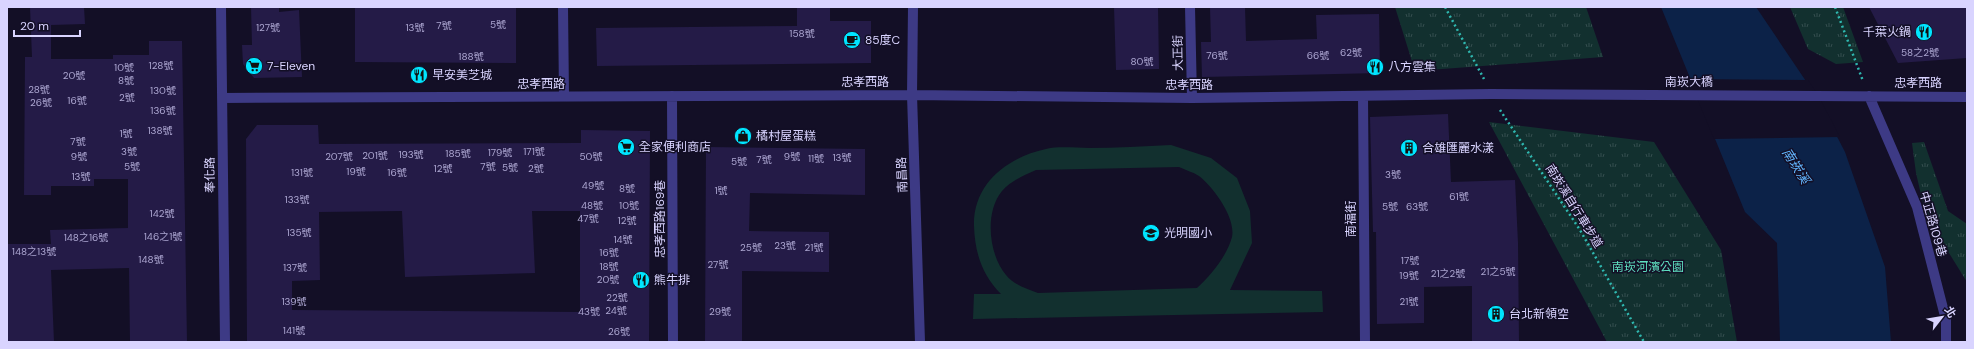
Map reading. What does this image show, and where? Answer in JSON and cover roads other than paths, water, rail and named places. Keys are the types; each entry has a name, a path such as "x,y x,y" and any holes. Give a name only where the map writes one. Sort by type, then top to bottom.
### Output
{"street":[{"name":"奉化路","path":"221,7 225,342"},
{"path":"563,7 564,96"},
{"name":"南昌路","path":"913,7 912,95 920,342"},
{"name":"大正街","path":"1190,7 1192,98"},
{"name":"忠孝西路","path":"222,98 912,95 1192,98 1509,95"},
{"name":"南崁大橋","path":"1509,95 1869,96"},
{"name":"忠孝西路169巷","path":"672,96 673,342"},
{"name":"南福街","path":"1363,96 1365,342"},
{"name":"忠孝西路","path":"1869,96 1967,96"},
{"name":"中正路109巷","path":"1869,96 1917,207 1946,320 1946,342"}],"water":[{"name":"南崁溪","path":"1661,7 1756,7 1816,96 1845,152 1885,267 1891,342 1780,342 1777,243 1745,212"}],"place":[{"name":"千葉火鍋","path":"1924,32"},
{"name":"85度C","path":"852,40"},
{"name":"7-Eleven","path":"254,66"},
{"name":"八方雲集","path":"1375,67"},
{"name":"早安美芝城","path":"419,75"},
{"name":"橘村屋蛋糕","path":"743,136"},
{"name":"全家便利商店","path":"626,147"},
{"name":"合雄匯麗水漾","path":"1409,148"},
{"name":"光明國小","path":"1151,233"},
{"name":"熊牛排","path":"641,280"},
{"name":"台北新領空","path":"1496,314"}],"park label":[{"name":"南崁河濱公園","path":"1648,267"}]}
